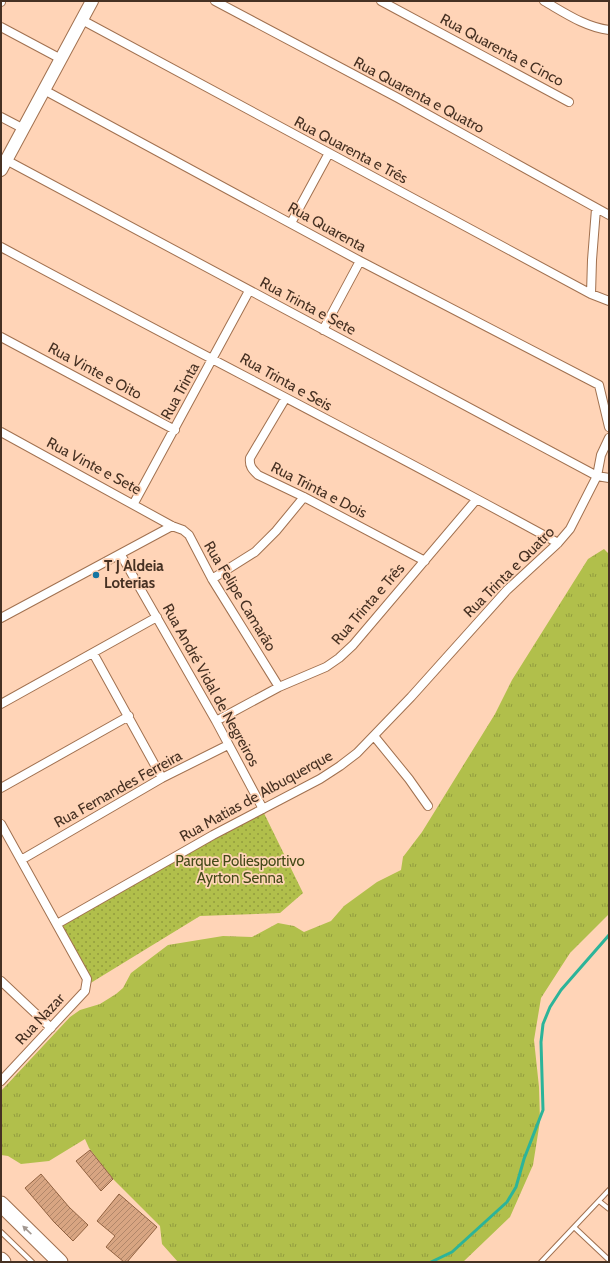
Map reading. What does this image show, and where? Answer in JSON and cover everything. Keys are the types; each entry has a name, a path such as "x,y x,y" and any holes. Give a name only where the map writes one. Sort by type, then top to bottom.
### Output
{"highway":[{"path":"1,1204 60,1262"}],"main road":[{"path":"4,165 92,1"}],"street":[{"name":"Rua Quarenta e Quatro","path":"215,1 398,98 605,211"},
{"name":"Rua Quarenta e Cinco","path":"381,1 568,102"},
{"path":"544,1 584,23 609,30"},
{"name":"Rua Quarenta e Três","path":"82,20 591,294 609,301"},
{"path":"1,27 61,58"},
{"name":"Rua Quarenta","path":"44,90 360,261 599,385 609,427"},
{"path":"1,117 24,129"},
{"path":"291,223 329,153"},
{"name":"Rua Trinta e Sete","path":"4,165 324,330 597,476 609,478"},
{"path":"591,294 593,246 605,211"},
{"name":"Rua Trinta e Seis","path":"1,247 119,311 214,358 285,399 558,543"},
{"path":"324,330 360,261"},
{"name":"Rua Trinta","path":"134,503 175,430 249,291"},
{"name":"Rua Vinte e Oito","path":"1,337 175,430"},
{"name":"Rua Trinta e Dois","path":"285,399 250,458 250,464 258,475 304,496 425,561"},
{"name":"Rua Vinte e Sete","path":"1,432 134,503 172,526"},
{"name":"Rua Trinta e Quatro","path":"411,697 507,590 558,543 570,529 597,476 601,454 609,438"},
{"path":"212,579 255,552 286,520 304,496"},
{"name":"Rua Trinta e Três","path":"216,721 279,687 326,667 339,658 353,645 476,500"},
{"path":"1,618 121,555 172,526"},
{"name":"Rua Felipe Camarão","path":"172,526 183,530 188,535 212,579 279,687"},
{"name":"Rua André Vidal de Negreiros","path":"121,555 216,721 263,809"},
{"path":"1,704 157,617"},
{"path":"93,653 162,778"},
{"name":"Rua Matias de Albuquerque","path":"57,924 213,835 340,766 374,736 411,697"},
{"path":"1,788 129,716"},
{"path":"374,736 409,779 428,806"},
{"name":"Rua Fernandes Ferreira","path":"21,860 162,778 228,745"},
{"path":"1,824 4,838 21,860 57,924"},
{"name":"Rua Nazar","path":"1,1081 85,991 87,979 57,924"},
{"path":"1,981 50,1028"}],"lane":[{"path":"541,1262 575,1228 609,1190"},
{"path":"600,1201 609,1209"},
{"path":"575,1228 609,1260"},
{"path":"1,1232 32,1262"}],"green space":[{"path":"604,549 609,554 609,914 570,953 541,998 534,1040 539,1087 540,1121 533,1165 510,1217 463,1262 178,1262 162,1244 160,1226 113,1179 89,1148 85,1139 49,1161 21,1164 8,1156 1,1155 1,1091 70,1017 80,1010 100,1004 116,994 123,988 131,973 168,945 223,936 252,937 278,923 294,926 304,932 331,921 344,906 377,882 401,870 403,857 422,832 495,714 512,680 588,559"},
{"name":"Parque Poliesportivo Ayrton Senna","path":"261,807 303,893 280,913 200,916 89,984 53,922"}],"building":[{"path":"90,1150 113,1179 101,1191 76,1161"},
{"path":"41,1174 69,1207 88,1225 73,1241 54,1222 25,1188"},
{"path":"119,1194 157,1227 127,1262 124,1262 106,1247 115,1236 97,1221"}],"waterway":[{"path":"431,1262 452,1252 507,1202 516,1187 524,1159 543,1110 541,1042 543,1024 550,1007 561,990 609,935"}],"place":[{"name":"T J Aldeia Loterias","path":"96,575"}]}
